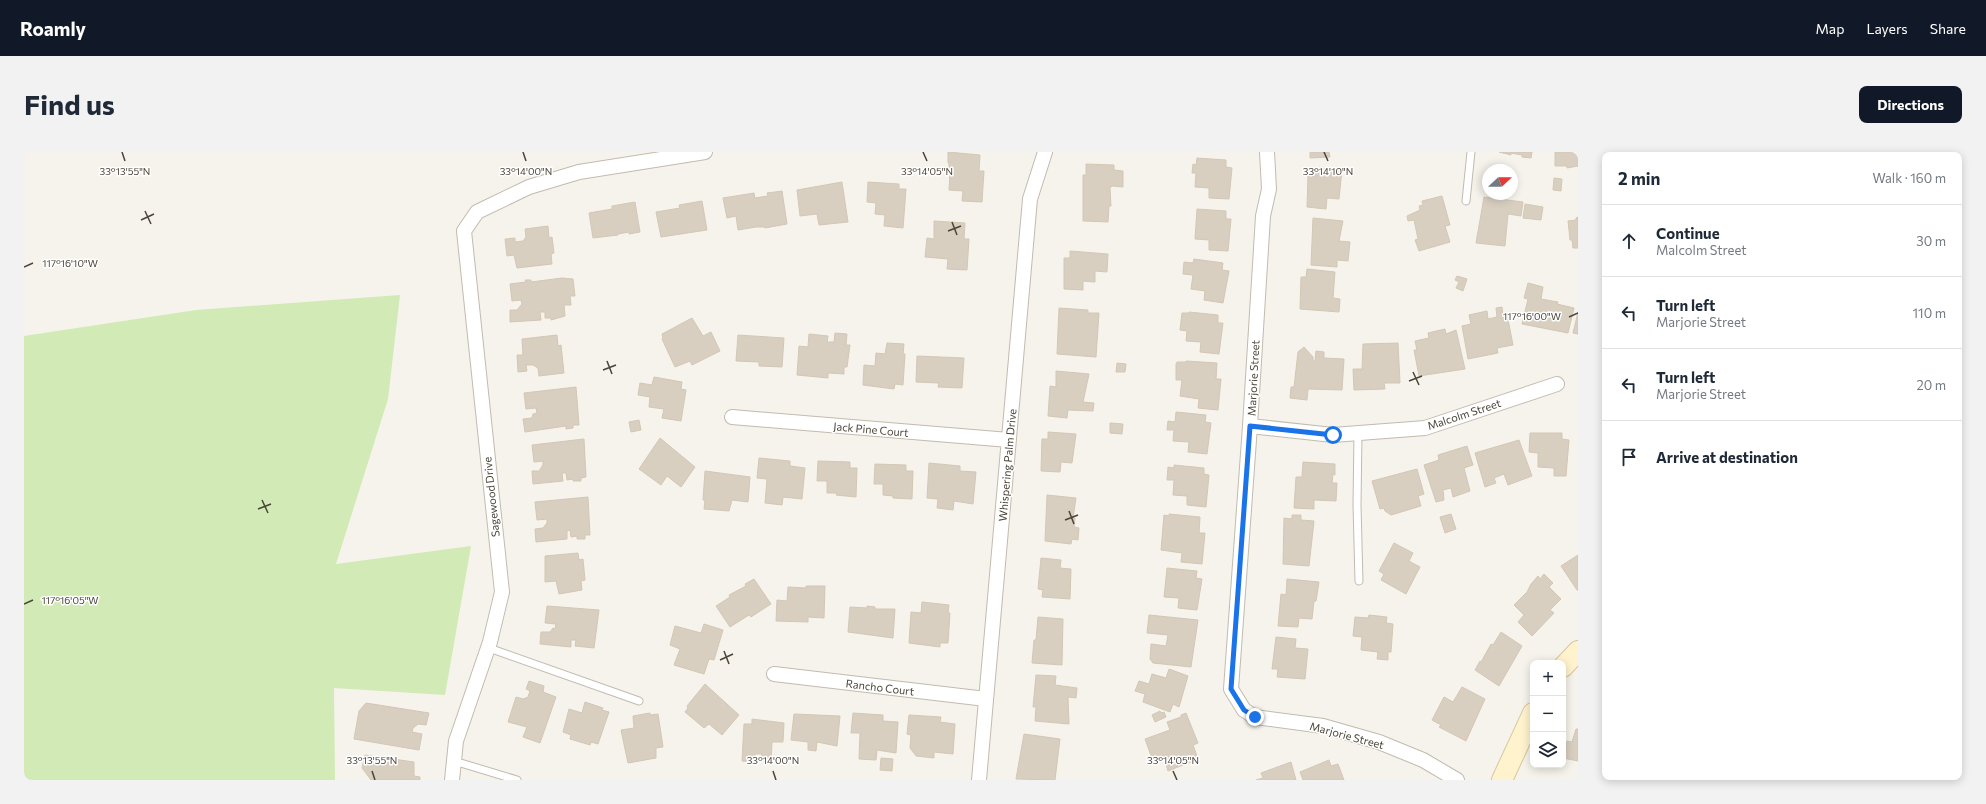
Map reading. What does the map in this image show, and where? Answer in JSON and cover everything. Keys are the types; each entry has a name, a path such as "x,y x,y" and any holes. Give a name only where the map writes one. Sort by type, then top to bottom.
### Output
{"street":[{"name":"Sagewood Drive","path":"452,780 456,741 489,648 502,592 464,231 476,212 529,187 579,172 705,152"},
{"name":"Whispering Palm Drive","path":"980,780 1030,199 1045,152"},
{"name":"Marjorie Street","path":"1267,152 1269,189 1263,216 1250,426 1231,689 1244,710 1255,717 1323,726 1379,742 1422,760 1457,780"},
{"name":"Malcolm Street","path":"1250,426 1333,435 1425,428 1557,384"},
{"name":"Jack Pine Court","path":"732,417 1009,440"},
{"path":"1566,664 1578,651"},
{"name":"Rancho Court","path":"774,674 986,699"},
{"path":"1502,780 1530,719"}],"lane":[{"path":"1466,201 1471,152"},
{"path":"1358,433 1357,485 1359,581"},
{"path":"489,648 639,700"},
{"path":"454,760 517,780"}],"green space":[{"path":"400,295 388,399 336,564 471,546 445,695 334,688 335,780 24,780 24,336 196,310"}],"building":[{"path":"948,152 980,155 979,171 984,171 982,202 962,201 963,191 949,190 950,172"},
{"path":"1310,152 1329,152 1330,157 1310,158"},
{"path":"1499,152 1532,152 1531,158 1522,157 1522,155 1511,153 1511,155"},
{"path":"1555,152 1578,152 1578,166 1567,168 1567,166 1555,166"},
{"path":"1197,158 1226,160 1226,167 1232,168 1229,199 1209,198 1209,188 1195,187 1196,173 1192,173 1193,164 1196,165"},
{"path":"1086,164 1114,165 1114,170 1123,171 1123,187 1112,186 1110,188 1111,206 1109,206 1108,222 1083,221 1083,175 1086,175"},
{"path":"1314,168 1342,170 1339,199 1327,198 1326,209 1307,207 1308,176 1313,177"},
{"path":"1554,178 1562,179 1561,191 1553,190"},
{"path":"842,182 848,222 819,225 817,214 800,216 797,190"},
{"path":"868,182 899,184 899,189 906,189 903,228 884,226 885,215 875,214 876,203 867,202"},
{"path":"782,191 787,224 765,228 756,227 738,230 736,216 727,218 723,198 754,193 755,198 768,196 767,193"},
{"path":"1442,196 1450,225 1445,226 1450,242 1419,251 1415,240 1418,239 1414,220 1408,221 1407,216 1420,210 1419,206 1423,205 1422,201"},
{"path":"1483,200 1507,200 1523,202 1521,216 1508,214 1505,246 1476,243"},
{"path":"702,201 707,230 661,237 656,212 680,208 679,205"},
{"path":"635,202 640,232 629,234 629,232 593,238 589,213 612,209 612,206"},
{"path":"1525,204 1543,207 1541,220 1523,218"},
{"path":"1197,209 1226,211 1226,219 1231,219 1228,251 1209,250 1209,240 1195,239"},
{"path":"1578,217 1578,248 1573,248 1572,240 1570,240 1568,221 1576,220"},
{"path":"1313,218 1343,221 1339,241 1350,242 1348,261 1337,260 1337,267 1311,265"},
{"path":"934,221 965,223 964,239 969,239 967,270 947,269 948,259 925,257 927,238 934,239"},
{"path":"548,226 549,238 552,237 554,253 551,254 552,264 517,268 514,255 507,256 505,239 515,238 515,242 523,241 526,237 525,229"},
{"path":"1070,251 1108,254 1107,272 1095,271 1095,282 1083,281 1083,290 1064,289 1064,258 1070,258"},
{"path":"1194,259 1223,263 1222,270 1229,271 1223,303 1204,300 1205,291 1191,289 1193,275 1183,274 1184,262 1193,263"},
{"path":"1307,269 1335,272 1333,298 1340,299 1339,312 1300,309 1301,277 1306,277"},
{"path":"1457,276 1467,279 1463,291 1456,288 1459,282 1455,280"},
{"path":"562,278 573,279 575,296 570,296 571,305 564,305 565,316 551,320 551,318 545,318 545,312 540,312 541,320 510,322 510,310 517,310 522,304 521,300 512,301 510,284 526,282 525,280 531,280 531,282"},
{"path":"1528,283 1543,287 1541,299 1558,302 1557,304 1574,308 1568,333 1522,324 1528,299 1524,298"},
{"path":"1502,307 1503,315 1507,314 1513,345 1497,348 1498,353 1468,359 1462,326 1471,324 1469,315 1487,311 1488,319 1497,317 1496,308"},
{"path":"1059,308 1088,310 1088,313 1099,313 1096,357 1057,354"},
{"path":"1189,312 1218,315 1218,323 1223,323 1219,354 1200,352 1201,342 1186,341 1187,331 1180,330 1182,313"},
{"path":"1578,312 1578,334 1573,333"},
{"path":"692,318 703,336 711,332 720,351 692,365 690,361 675,367 662,339 662,334"},
{"path":"1445,329 1446,334 1456,330 1465,369 1419,376 1414,350 1417,350 1415,341 1429,338 1428,333"},
{"path":"835,333 847,334 846,345 850,345 847,367 844,367 844,374 828,373 828,378 797,375 799,346 808,347 809,334 828,336 827,342 834,342"},
{"path":"557,335 558,346 561,345 564,373 539,376 538,368 533,365 526,365 527,371 518,372 517,355 523,355 522,339"},
{"path":"738,335 784,338 782,367 759,366 759,362 736,361"},
{"path":"887,343 904,344 903,354 905,354 903,385 895,384 894,389 863,385 864,365 875,366 876,353 885,354"},
{"path":"1398,343 1400,383 1384,383 1385,389 1354,390 1353,369 1362,369 1363,344"},
{"path":"1304,347 1313,357 1313,361 1315,361 1316,351 1324,352 1324,358 1344,359 1342,390 1308,389 1307,400 1290,398 1291,387 1294,387 1298,352"},
{"path":"917,356 964,358 962,388 938,387 939,383 916,382"},
{"path":"1186,361 1217,363 1216,379 1221,379 1218,410 1198,408 1199,399 1180,396 1182,380 1176,380 1176,364 1177,362"},
{"path":"1117,363 1126,364 1125,372 1116,372"},
{"path":"1056,371 1089,374 1083,402 1094,403 1093,411 1068,410 1067,418 1048,416 1050,386 1056,387"},
{"path":"654,377 682,382 681,389 686,390 681,421 662,418 664,409 649,407 650,397 638,395 640,383 652,385"},
{"path":"576,387 579,425 573,425 573,428 566,429 566,426 525,432 523,419 532,418 533,414 537,413 536,408 526,409 524,393"},
{"path":"1176,412 1206,415 1205,422 1211,423 1207,454 1188,452 1189,442 1173,441 1174,430 1167,430 1168,421 1175,422"},
{"path":"639,420 641,430 631,432 629,422"},
{"path":"1110,423 1123,424 1122,434 1110,433"},
{"path":"1048,432 1076,434 1072,463 1061,462 1060,472 1041,471 1042,439 1048,439"},
{"path":"1530,433 1562,433 1562,439 1569,440 1566,476 1554,476 1554,468 1538,467 1538,453 1529,452"},
{"path":"660,438 695,467 681,487 667,476 661,485 639,469"},
{"path":"584,439 586,477 581,478 581,481 573,481 573,479 567,480 566,473 562,473 563,481 533,484 532,471 539,471 543,465 543,461 534,462 532,445"},
{"path":"1519,440 1532,476 1508,485 1504,474 1494,478 1496,483 1485,487 1475,453"},
{"path":"1467,446 1473,465 1464,468 1470,491 1453,497 1451,488 1443,490 1444,500 1436,502 1424,465 1439,460 1438,455"},
{"path":"759,458 790,461 790,466 805,468 802,499 783,497 782,505 765,503 767,479 757,478"},
{"path":"818,461 850,462 850,468 857,468 856,497 836,495 837,493 827,493 827,481 817,481"},
{"path":"1303,462 1335,464 1335,475 1333,474 1332,483 1337,483 1336,501 1314,500 1314,509 1294,508 1296,477 1302,477"},
{"path":"929,463 960,466 960,471 976,472 973,504 954,501 953,510 937,508 938,499 927,498"},
{"path":"875,464 906,465 906,471 913,471 912,499 893,498 893,496 883,495 883,484 874,484"},
{"path":"1174,465 1204,468 1204,474 1209,475 1206,507 1187,505 1187,496 1173,495 1174,480 1167,480 1168,467 1174,468"},
{"path":"1417,469 1424,494 1418,496 1421,506 1391,515 1385,511 1384,508 1380,509 1372,481"},
{"path":"705,471 750,477 748,502 732,500 729,511 704,509 705,500 703,500"},
{"path":"1047,495 1076,498 1073,518 1075,518 1074,527 1079,528 1078,540 1072,539 1071,544 1045,541"},
{"path":"588,497 590,535 585,535 585,539 577,539 577,536 571,537 570,530 567,531 567,539 536,542 535,529 543,528 547,523 547,519 537,520 535,502"},
{"path":"1169,514 1200,517 1199,533 1205,533 1202,564 1181,562 1182,553 1161,550 1164,515 1169,516"},
{"path":"1451,514 1456,529 1445,533 1440,517"},
{"path":"1292,515 1301,515 1301,520 1314,521 1309,566 1283,564 1284,518 1292,519"},
{"path":"1394,543 1413,553 1409,561 1420,567 1406,594 1381,580 1384,574 1379,571"},
{"path":"578,553 579,560 583,559 585,580 581,581 582,590 559,594 556,581 545,582 545,556"},
{"path":"1578,555 1578,590 1577,590 1561,566"},
{"path":"1041,558 1061,560 1060,568 1071,569 1070,599 1042,597 1043,590 1038,589"},
{"path":"1167,568 1197,571 1196,578 1202,579 1197,610 1178,608 1179,598 1164,597"},
{"path":"1544,574 1553,583 1549,587 1561,599 1550,610 1554,613 1532,636 1518,622 1524,615 1514,605 1527,592 1531,584 1538,576 1540,579"},
{"path":"754,579 771,604 751,617 749,615 730,627 716,606 730,597 729,595 746,586 745,584"},
{"path":"1287,579 1319,582 1316,601 1314,601 1312,619 1299,618 1298,627 1278,626 1281,594 1286,595"},
{"path":"806,586 825,586 824,618 808,617 808,622 776,621 777,600 787,601 788,587 806,588"},
{"path":"922,602 949,605 948,613 950,613 948,643 940,643 940,647 909,643 911,612 921,613"},
{"path":"547,606 599,610 594,648 575,646 576,640 571,640 571,647 540,644 541,632 550,632 553,628 555,629 556,624 545,623"},
{"path":"867,606 875,607 875,609 895,609 893,638 848,632 850,607 867,608"},
{"path":"1149,615 1198,620 1191,667 1153,663 1150,659 1151,644 1166,646 1168,635 1147,633"},
{"path":"1369,615 1387,617 1386,623 1393,624 1391,652 1388,652 1388,660 1377,659 1378,652 1361,650 1362,637 1353,636 1355,617 1368,618"},
{"path":"1038,617 1063,619 1062,665 1032,663"},
{"path":"704,624 723,630 714,660 709,659 704,674 674,665 680,649 670,645 675,626 701,633"},
{"path":"1501,632 1522,646 1499,686 1475,670 1491,644 1493,645"},
{"path":"1276,637 1296,639 1295,648 1308,649 1305,679 1277,677 1278,669 1272,669"},
{"path":"1169,669 1188,676 1179,707 1173,704 1170,712 1143,702 1145,694 1135,691 1139,681 1149,684 1152,674 1166,678"},
{"path":"1036,675 1056,676 1055,685 1077,688 1076,698 1068,697 1069,724 1035,721 1036,707 1033,707"},
{"path":"529,681 544,686 543,692 556,697 540,743 523,737 527,727 508,722 516,697 523,699 528,697 530,691 526,689"},
{"path":"705,684 739,715 722,735 709,724 704,728 685,712 688,708 687,706"},
{"path":"1462,687 1485,699 1466,741 1439,727 1441,725 1432,720 1444,697 1453,702"},
{"path":"585,702 603,708 602,710 609,712 598,744 591,742 590,745 570,739 571,735 563,732 569,709 582,713"},
{"path":"366,703 429,713 426,725 418,724 413,728 412,732 422,734 419,750 354,739 359,711"},
{"path":"1160,711 1161,713 1164,712 1166,717 1155,722 1152,715"},
{"path":"650,713 650,715 658,714 663,747 656,748 656,758 628,763 621,730 634,728 633,716"},
{"path":"853,713 883,715 883,721 898,722 896,753 877,750 876,760 859,759 860,733 851,733"},
{"path":"1186,713 1198,743 1193,745 1198,759 1168,771 1164,757 1153,761 1145,739 1170,730 1167,722 1181,717 1181,715"},
{"path":"794,714 840,716 837,746 817,742 816,751 808,750 808,742 791,740"},
{"path":"909,715 941,717 940,722 955,724 953,754 934,752 934,758 916,756 910,748 911,735 907,734"},
{"path":"752,719 784,723 783,742 772,742 771,762 761,761 762,754 755,754 755,762 742,761 744,724 752,724"},
{"path":"1576,729 1578,729 1578,761 1566,759 1567,741 1572,742"},
{"path":"1024,734 1060,739 1055,780 1016,779"},
{"path":"365,755 414,762 414,776 420,777 420,780 371,780 362,768"},
{"path":"881,758 893,759 892,771 880,770"},
{"path":"1329,760 1331,766 1338,764 1344,780 1303,780 1300,772"},
{"path":"1291,762 1296,780 1256,780 1263,778 1261,773"}],"route":[{"path":"1255,717 1244,710 1231,689 1250,426 1333,435"}]}
